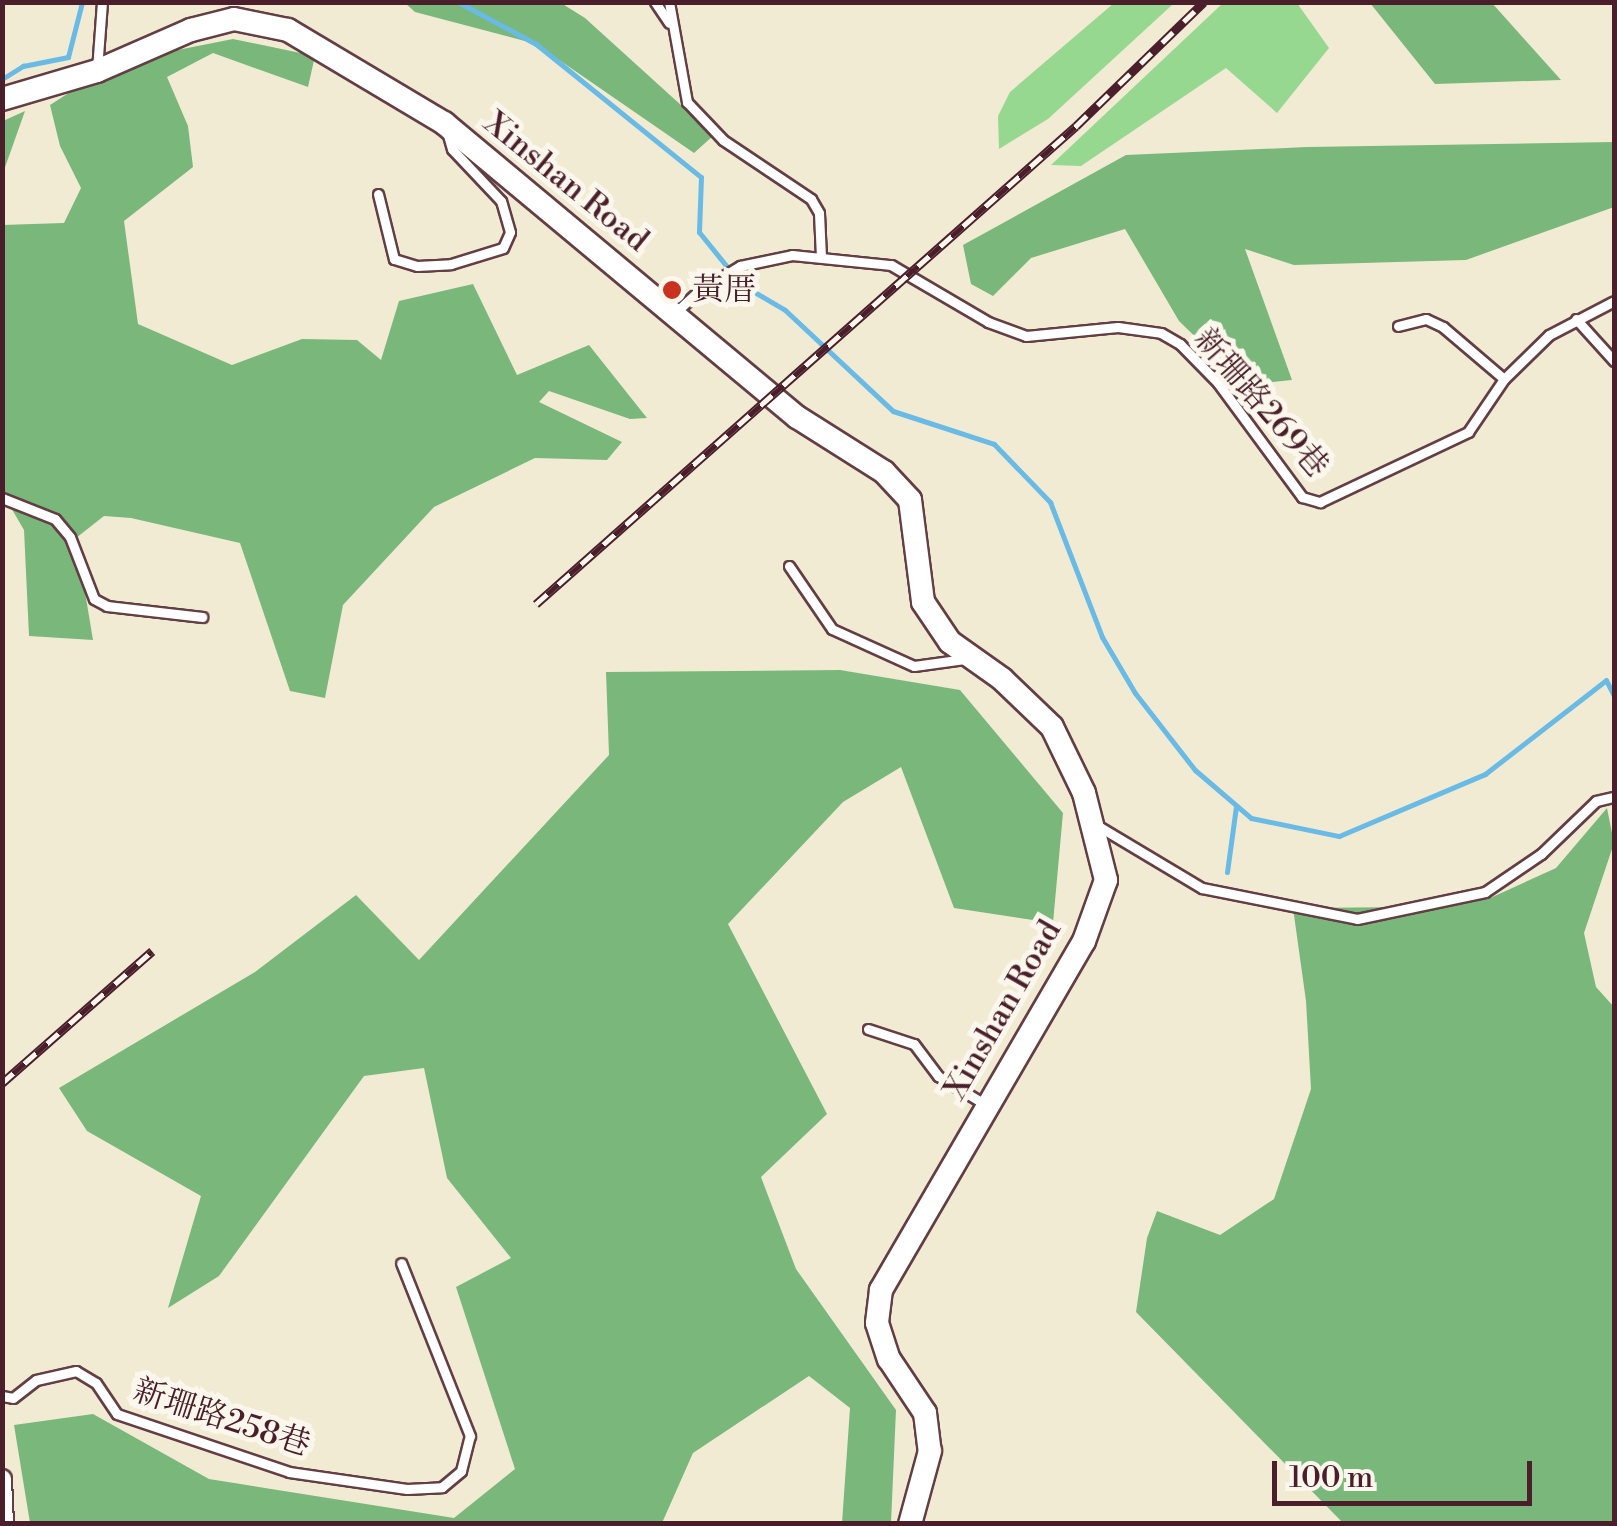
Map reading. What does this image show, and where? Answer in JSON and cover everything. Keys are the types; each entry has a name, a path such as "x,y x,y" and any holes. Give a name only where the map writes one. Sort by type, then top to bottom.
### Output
{"street":[{"name":"Xinshan Road","path":"2,100 97,71 191,30 234,19 288,30 444,123 797,417 884,472 910,500 923,602 950,642 1052,727 1084,793 1106,880 1084,942 881,1290 877,1323 889,1359 925,1413 930,1451 910,1524"},
{"path":"2,1479 4,1524"}],"lane":[{"path":"97,71 102,2"},
{"path":"654,2 670,25"},
{"path":"669,2 683,87 694,112 723,140 811,199 819,213 821,257"},
{"path":"378,194 394,259 417,266 451,264 503,248 510,232 501,201 452,149 444,123"},
{"name":"新珊路269巷","path":"675,313 722,275 740,266 778,255 821,257 906,271 988,322 1026,336 1118,327 1170,337 1218,382 1302,497 1320,502 1468,432 1504,378 1549,336 1614,301"},
{"path":"1576,319 1614,361"},
{"path":"1398,326 1426,320 1442,327 1504,378"},
{"path":"2,498 55,518 70,537 94,600 107,606 202,617"},
{"path":"790,566 832,629 914,666 972,658"},
{"path":"1092,822 1202,888 1356,920 1486,892 1541,854 1596,801 1614,796"},
{"path":"868,1029 914,1044 938,1076 986,1105"},
{"name":"新珊路258巷","path":"2,1396 13,1398 36,1380 76,1371 96,1383 117,1414 289,1472 407,1489 442,1487 460,1471 470,1436 401,1263"}],"green space":[{"path":"405,3 561,3 585,18 714,135 694,153 536,44 415,12"},
{"path":"1114,3 1172,5 1048,119 999,149 998,116 1010,92"},
{"path":"1223,3 1297,3 1329,48 1277,113 1226,68 1081,166 1051,165"},
{"path":"1370,3 1492,3 1561,80 1435,84"},
{"path":"233,39 315,56 308,87 213,53 167,77 188,126 193,167 124,221 138,324 232,365 302,339 357,340 381,360 399,301 473,284 517,375 589,345 647,418 630,419 549,391 539,402 622,442 607,460 535,458 434,507 343,605 325,698 290,691 240,543 131,518 104,516 76,538 93,640 29,636 24,530 3,494 2,225 64,223 81,188 60,146 50,105 117,62"},
{"path":"25,111 3,173 3,121"},
{"path":"1614,142 1614,207 1466,260 1294,265 1245,249 1292,380 1245,385 1179,321 1125,229 1031,258 993,296 971,284 963,245 1126,155 1307,147"},
{"path":"840,670 960,690 1063,813 1053,923 954,908 901,767 843,802 728,924 827,1114 761,1177 796,1269 896,1410 891,1523 842,1523 850,1408 809,1376 693,1453 662,1523 30,1523 14,1425 93,1414 209,1479 454,1518 515,1469 456,1287 511,1258 447,1178 424,1068 364,1076 219,1276 168,1308 201,1196 87,1131 59,1088 255,972 356,895 419,960 609,755 606,672"},
{"path":"1607,808 1614,843 1584,933 1596,987 1614,1007 1614,1523 1343,1523 1136,1312 1147,1238 1157,1211 1220,1235 1274,1199 1311,1089 1306,1001 1293,908 1413,907 1488,899 1556,868"}],"waterway":[{"path":"2,79 23,66 68,57 82,2"},
{"path":"458,2 536,44 701,177 699,232 741,284 785,310 893,411 994,444 1050,502 1102,637 1135,693 1195,770 1251,818 1339,836 1485,774 1606,680 1614,696"},
{"path":"1227,872 1236,806"}],"railway":[{"path":"536,604 1076,126 1204,2"},
{"path":"2,1083 152,951"}],"place":[{"name":"黃厝","path":"672,290"}]}
